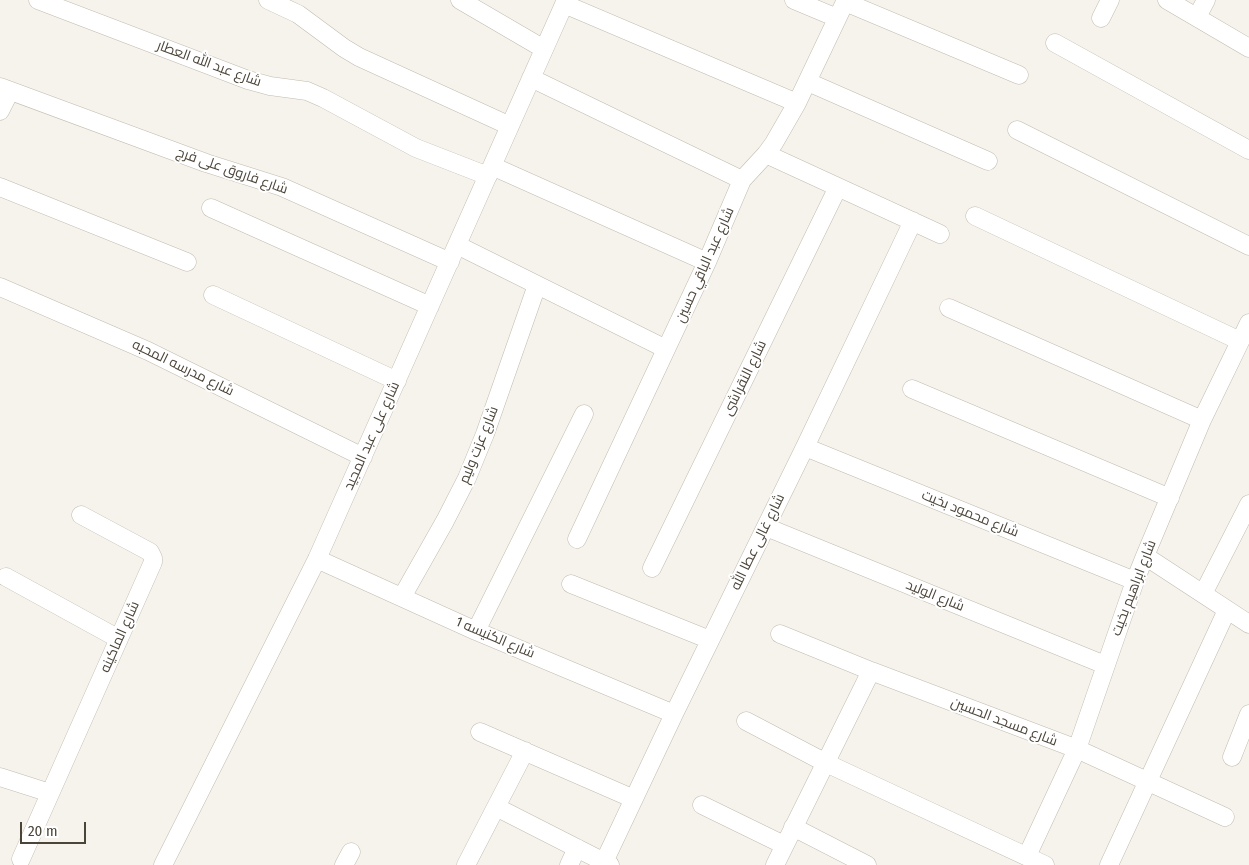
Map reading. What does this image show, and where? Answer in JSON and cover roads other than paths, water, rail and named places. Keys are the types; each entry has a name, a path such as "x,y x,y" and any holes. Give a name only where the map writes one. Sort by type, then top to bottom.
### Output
{"street":[{"name":"شارع عبد الله العطار","path":"38,0 248,80 270,86 307,91 416,148 490,171 707,262"},
{"path":"268,0 298,14 359,57 510,126"},
{"path":"460,0 544,49"},
{"path":"794,0 843,7 1018,75"},
{"path":"1101,18 1110,0"},
{"path":"1166,0 1249,48"},
{"path":"1197,18 1206,0"},
{"name":"شارع على عبد المجيد","path":"163,865 317,559 565,2"},
{"path":"565,2 797,103"},
{"name":"شارع عبد الباقي حسين","path":"578,539 707,262 742,180 774,144 808,82 843,7"},
{"path":"1055,44 1249,150"},
{"path":"531,78 742,180"},
{"path":"808,82 988,161"},
{"path":"0,111 5,89"},
{"name":"شارع فاروق على فرج","path":"5,89 206,163 282,186 450,262"},
{"path":"1017,130 1249,246"},
{"path":"766,154 940,234"},
{"path":"0,187 187,262"},
{"name":"شارع النقراشى","path":"652,568 838,187"},
{"path":"211,208 430,306"},
{"path":"975,216 1246,333"},
{"name":"شارع غالى عطا الله","path":"607,864 634,799 674,714 913,221"},
{"path":"457,245 666,349"},
{"name":"شارع عزت وليم","path":"402,597 446,521 467,478 485,434 537,285"},
{"name":"شارع مدرسه المحبه","path":"0,286 148,350 362,457"},
{"path":"213,296 397,380"},
{"path":"949,308 1202,420"},
{"name":"شارع ابراهيم بخيت","path":"1027,856 1077,749 1105,665 1145,556 1202,420 1246,333"},
{"path":"912,390 1170,498"},
{"path":"476,631 584,414"},
{"name":"شارع محمود بخيت","path":"805,447 1135,581"},
{"path":"1203,594 1249,504"},
{"name":"شارع الماكينه","path":"21,859 153,562 150,552 81,515"},
{"name":"شارع الوليد","path":"766,527 1105,665"},
{"path":"1145,556 1249,624"},
{"name":"شارع الكنيسه 1","path":"317,559 476,631 674,714"},
{"path":"6,577 118,639"},
{"path":"571,584 710,640"},
{"path":"1115,863 1148,781 1228,610"},
{"name":"شارع مسجد الحسين","path":"780,634 871,671 1077,749 1225,817"},
{"path":"775,865 871,671"},
{"path":"1232,757 1249,714"},
{"path":"746,721 826,763 1045,865"},
{"path":"480,732 634,799"},
{"path":"466,865 525,751"},
{"path":"0,777 50,793"},
{"path":"702,805 784,845"},
{"path":"496,807 607,864"},
{"path":"794,827 867,865"},
{"path":"569,865 577,848"}]}
